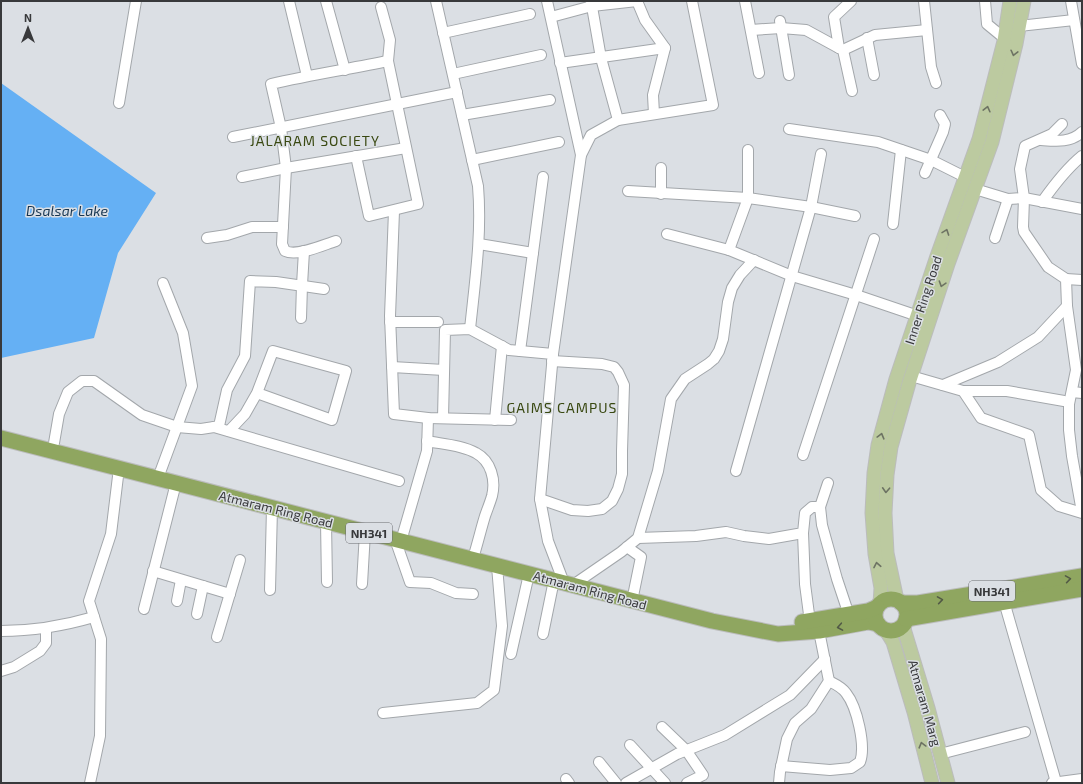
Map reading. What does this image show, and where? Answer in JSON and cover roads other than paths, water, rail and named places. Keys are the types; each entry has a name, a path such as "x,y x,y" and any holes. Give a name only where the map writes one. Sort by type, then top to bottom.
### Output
{"highway":[{"name":"Atmaram Ring Road","path":"1,438 712,621 778,634 820,631 868,622 882,627"},
{"name":"NH341","path":"879,605 888,600 918,603 1082,576"},
{"name":"NH341","path":"882,627 894,630 902,626 905,621 1082,589"},
{"path":"899,601 906,610 905,621"},
{"name":"Atmaram Ring Road","path":"737,626 778,625 810,622 868,611 879,605"},
{"path":"879,605 876,616 882,627"}],"main road":[{"name":"Inner Ring Road","path":"879,605 881,588 874,554 872,513 874,473 878,445 896,379 979,139 1004,38 1010,1"},
{"name":"Inner Ring Road","path":"899,601 887,553 885,513 887,475 891,447 911,376 948,264 992,142 1016,44 1024,1"},
{"name":"Atmaram Marg","path":"905,621 904,630 928,708 948,783"},
{"name":"Atmaram Marg","path":"882,627 893,642 914,712 932,783"}],"street":[{"path":"119,103 136,1"},
{"path":"289,1 306,76"},
{"path":"326,1 345,70"},
{"path":"436,1 478,186 480,212 479,244 470,329"},
{"path":"547,1 581,156"},
{"path":"551,17 592,4 637,1 645,20 665,48 653,95 654,114"},
{"path":"564,583 548,541 540,499 553,358 581,156 591,135 618,120 713,105 692,1"},
{"path":"745,1 759,73"},
{"path":"851,1 834,17 852,91"},
{"path":"924,1 931,67 936,83"},
{"path":"986,1 987,24 1004,38"},
{"path":"1070,1 1082,64"},
{"path":"592,4 601,58 618,120"},
{"path":"356,156 369,216 418,204 396,104 388,61 390,40 381,7"},
{"path":"443,33 530,14"},
{"path":"1019,26 1074,20"},
{"path":"751,30 781,24 806,30 841,49"},
{"path":"781,24 789,75"},
{"path":"841,49 875,35 927,30"},
{"path":"867,38 874,75"},
{"path":"560,63 665,48"},
{"path":"453,74 541,55"},
{"path":"336,241 290,254 285,251 282,244 286,168 281,128 271,84 388,61"},
{"path":"233,137 457,92"},
{"path":"462,115 550,100"},
{"path":"925,173 943,132 945,124 940,115"},
{"path":"1062,124 1052,134 1025,146 1020,169 1024,198 1022,223 1024,232 1048,267 1066,279 1082,280"},
{"path":"789,129 878,142 931,160 965,177"},
{"path":"1040,140 1060,141 1076,137 1082,132"},
{"path":"472,160 559,142"},
{"path":"242,177 286,168 406,148"},
{"path":"729,250 748,198 748,150"},
{"path":"894,224 901,150"},
{"path":"736,471 812,207 821,154"},
{"path":"1042,202 1072,164 1082,156"},
{"path":"660,194 661,168"},
{"path":"520,351 543,177"},
{"path":"975,189 1008,199 1024,198 1082,209"},
{"path":"628,191 748,198 812,207 855,216"},
{"path":"995,238 1008,199"},
{"path":"394,211 390,322 394,414 428,418 511,420"},
{"path":"207,238 227,235 252,227 283,227"},
{"path":"667,234 729,250 792,276 856,295 918,316"},
{"path":"803,455 874,239"},
{"path":"479,244 533,253"},
{"path":"301,318 304,251"},
{"path":"544,634 564,583 627,547 638,538 658,471 671,399 685,379 708,364 714,359 719,351 723,339 728,302 732,288 740,275 754,260"},
{"path":"963,391 981,418 1029,436 1041,490 1059,506 1082,512 1080,489 1072,456 1069,430 1070,404 1077,392 1076,370 1067,306 1066,279"},
{"path":"54,443 59,414 68,392 82,380 94,381 142,415 177,427 201,429 219,426 227,390 245,356 250,281 276,282 324,289"},
{"path":"158,478 192,386 183,333 163,283"},
{"path":"943,385 998,362 1038,337 1067,306"},
{"path":"390,322 438,322"},
{"path":"443,418 445,330 470,329 509,350 614,367 624,385 622,474 618,489 612,501 602,509 588,511 572,510 540,499"},
{"path":"495,420 502,346"},
{"path":"229,431 245,414 257,394 273,351 346,371 332,420 257,394"},
{"path":"392,366 444,370"},
{"path":"911,376 963,391 1008,391 1064,401"},
{"path":"428,418 427,451 398,540 410,582 431,583 456,593 473,594"},
{"path":"214,427 399,481"},
{"path":"427,441 476,452 490,469 494,483 492,496 474,556"},
{"path":"90,783 100,736 101,639 90,601 111,534 119,468"},
{"path":"144,609 176,483"},
{"path":"828,483 820,507 822,525 837,579 850,614"},
{"path":"810,622 805,584 803,533 805,513 812,507 820,507"},
{"path":"270,590 272,508"},
{"path":"326,522 326,582"},
{"path":"362,584 365,532"},
{"path":"638,538 696,536 726,532 769,540 803,533"},
{"path":"627,547 641,557 632,600"},
{"path":"218,637 240,560"},
{"path":"383,713 477,703 494,690 502,626 498,566"},
{"path":"154,571 230,594"},
{"path":"511,654 529,574"},
{"path":"177,601 181,580"},
{"path":"197,614 203,586"},
{"path":"1005,605 1056,782"},
{"path":"1,631 46,629 69,625 94,617"},
{"path":"1,671 14,667 40,651 46,643 46,629"},
{"path":"779,783 787,739 795,723 811,709 829,681 820,636"},
{"path":"626,783 686,750 725,734 790,695 825,659"},
{"path":"781,766 830,770 851,768 860,762 862,749 858,724 853,706 847,694 841,687 829,681"},
{"path":"662,727 686,750 703,775 687,783"},
{"path":"940,754 1025,732"},
{"path":"630,746 665,783"},
{"path":"599,762 616,783"},
{"path":"1052,783 1082,779"}],"water":[{"name":"Dsalsar Lake","path":"1,83 156,193 118,253 94,338 1,358"}],"district":[{"name":"JALARAM SOCIETY","path":"315,140"},
{"name":"GAIMS CAMPUS","path":"562,407"}]}
